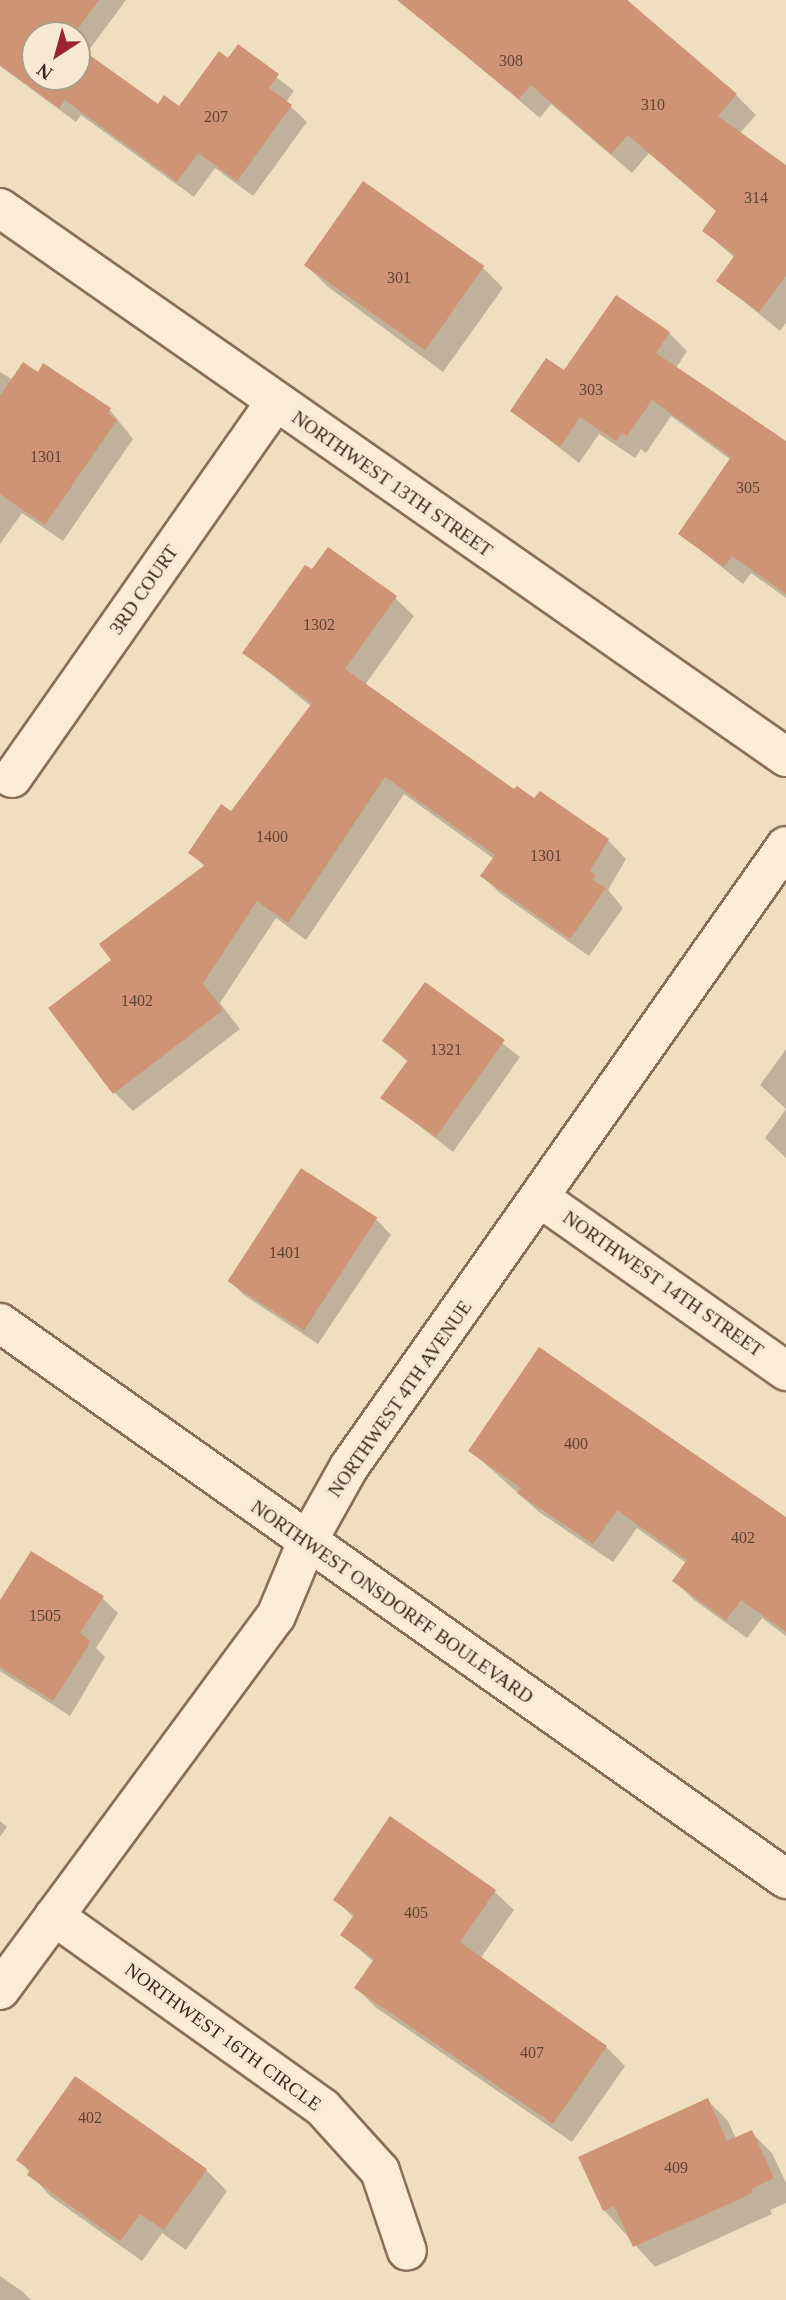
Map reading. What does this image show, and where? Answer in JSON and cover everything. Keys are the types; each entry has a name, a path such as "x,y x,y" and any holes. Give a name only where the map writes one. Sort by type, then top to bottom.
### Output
{"street":[{"name":"NORTHWEST 13TH STREET","path":"0,208 275,403 786,757"},
{"name":"3RD COURT","path":"12,778 275,403"},
{"name":"NORTHWEST 4TH AVENUE","path":"0,1990 276,1616 307,1542 349,1468 786,846"},
{"name":"NORTHWEST 14TH STREET","path":"541,1198 786,1371"},
{"name":"NORTHWEST ONSDORFF BOULEVARD","path":"0,1323 786,1878"},
{"name":"NORTHWEST 16TH CIRCLE","path":"54,1916 323,2108 380,2172 407,2251"}],"building":[{"path":"0,0 99,0 83,21 21,21 21,80 0,65"},
{"path":"397,0 627,0 737,94 718,116 786,165 786,276 759,312 716,281 735,255 702,231 716,211 628,135 611,154 531,85 519,99"},
{"path":"238,44 279,74 269,88 292,105 237,181 198,153 177,182 65,100 59,108 36,91 91,91 91,56 158,104 164,95 179,106 219,51 228,58"},
{"path":"363,181 484,266 425,350 304,265"},
{"path":"616,295 670,332 656,353 786,441 786,594 732,556 724,567 678,534 731,457 652,400 627,436 622,433 616,441 580,417 560,447 510,411 546,358 564,370"},
{"path":"23,362 38,372 43,363 111,408 108,413 117,420 45,525 0,494 0,396"},
{"path":"328,547 397,596 345,669 514,789 517,786 534,798 540,791 609,839 590,871 596,875 592,880 606,888 570,939 480,876 495,855 385,777 288,923 257,901 203,983 223,1010 113,1094 48,1008 111,960 99,944 205,865 188,853 221,804 231,811 312,703 242,653 305,565 312,569"},
{"path":"425,982 505,1040 436,1137 380,1098 408,1060 382,1041"},
{"path":"301,1168 377,1218 304,1331 227,1281"},
{"path":"539,1347 786,1517 786,1632 741,1600 726,1620 672,1581 687,1560 617,1510 593,1544 517,1493 521,1488 468,1451"},
{"path":"31,1551 104,1596 80,1633 90,1640 87,1648 53,1701 0,1667 0,1600"},
{"path":"390,1816 496,1890 460,1942 607,2046 553,2124 354,1988 374,1959 340,1935 354,1915 333,1900"},
{"path":"75,2076 207,2169 164,2230 140,2214 120,2241 27,2175 30,2170 16,2160"},
{"path":"708,2098 727,2141 752,2130 774,2178 751,2189 753,2193 633,2247 614,2206 603,2211 578,2157"}]}
